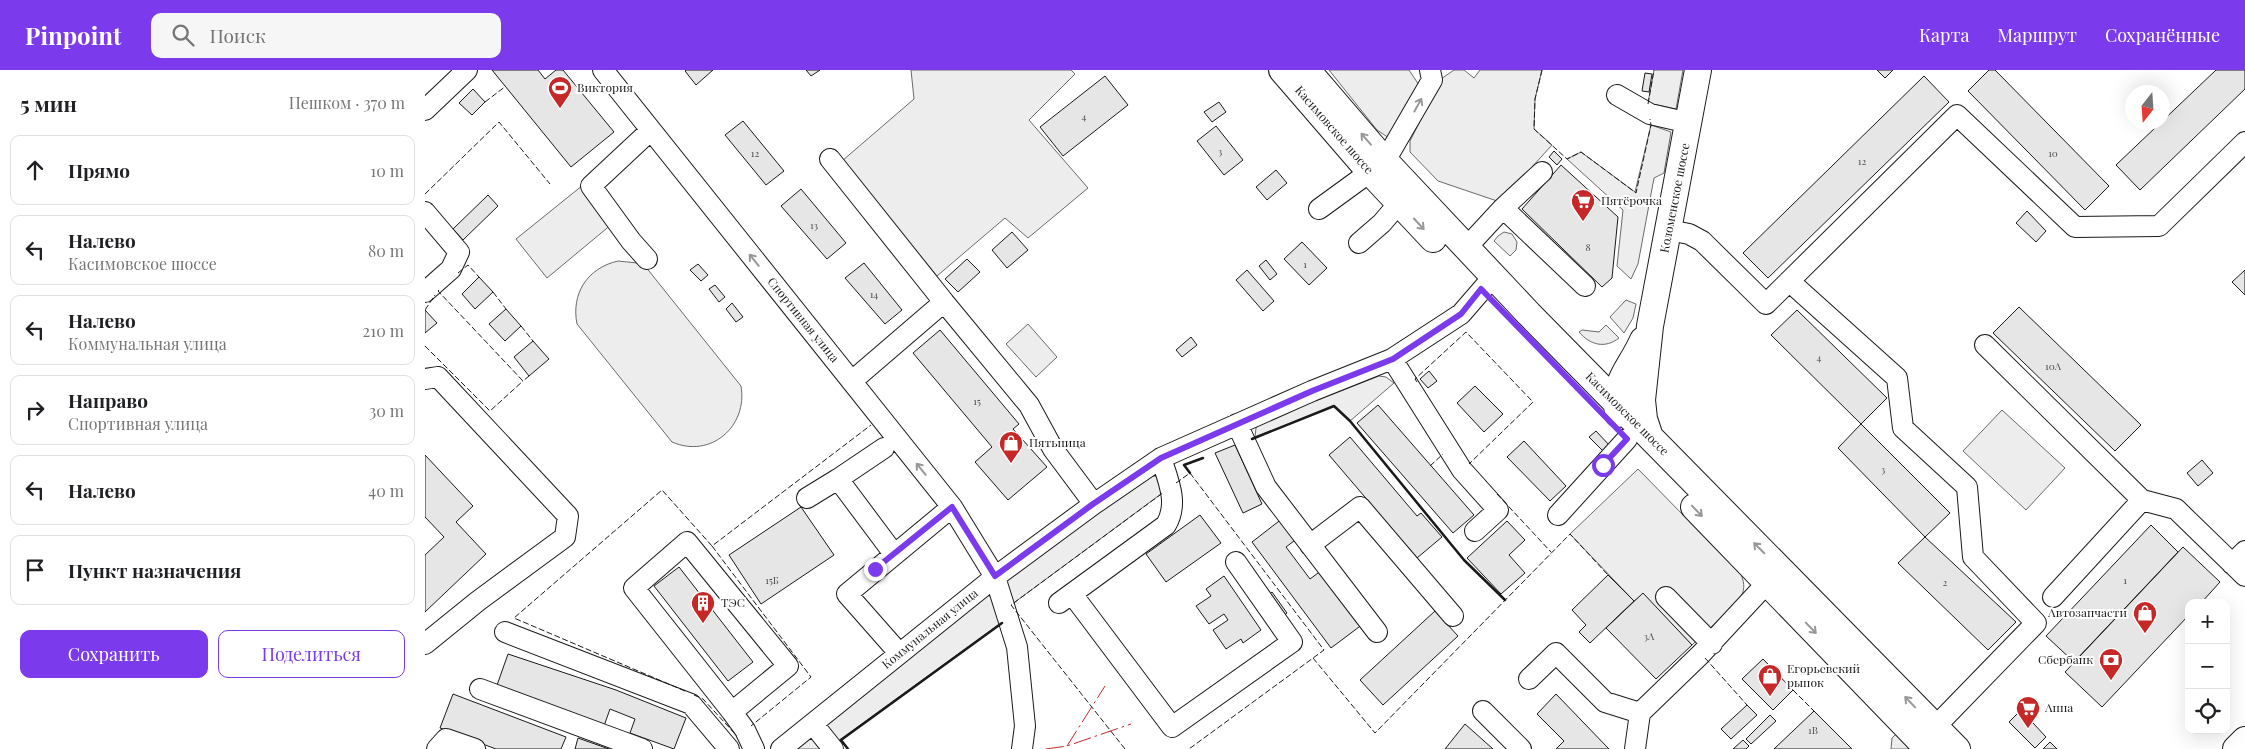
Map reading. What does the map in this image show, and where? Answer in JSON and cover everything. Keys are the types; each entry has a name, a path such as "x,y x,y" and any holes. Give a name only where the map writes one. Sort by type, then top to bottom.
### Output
{"main road":[{"name":"Касимовское шоссе","path":"1282,70 1378,167 1466,248 1487,283 1575,385 1638,438 1932,738 1957,749"},
{"name":"Касимовское шоссе","path":"1307,70 1378,167 1399,203 1564,350 1616,403 1638,438"},
{"name":"Коломенское шоссе","path":"1638,438 1644,419 1641,362 1669,230 1698,70"},
{"path":"1564,350 1591,366 1603,369 1616,368 1627,362 1641,362"},
{"name":"Коломенское шоссе","path":"1616,403 1619,382 1641,362"},
{"path":"1575,385 1604,401 1616,403"},
{"path":"2236,749 2245,740"}],"street":[{"path":"425,110 467,70"},
{"name":"Спортивная улица","path":"603,70 952,507 995,576 1017,647 1025,726 1022,749"},
{"path":"1319,209 1378,167 1433,73"},
{"path":"1617,95 1650,114 1689,123"},
{"path":"1669,230 1689,234 1702,241 1766,304 1957,115 2075,227 2159,226 2245,142"},
{"path":"647,259 631,241 591,186 651,130"},
{"path":"830,159 944,302 1029,404 1053,449 1093,504"},
{"path":"1466,248 1503,208 1542,172"},
{"path":"1359,244 1382,223 1399,203"},
{"path":"1503,208 1585,286"},
{"path":"425,212 459,252 451,269 425,292"},
{"path":"1789,281 1897,378 1903,428 1967,487 1973,557 2036,623 1932,738"},
{"name":"Коммунальная улица","path":"781,749 995,576 1093,504 1161,458 1206,447 1237,424 1393,359 1461,314 1487,283"},
{"path":"851,381 944,302"},
{"path":"1985,345 2143,500 2176,510 2241,564"},
{"path":"1393,359 1462,470 1498,510 1475,532"},
{"path":"425,379 437,376 568,516 565,537 478,601 425,644"},
{"path":"1237,424 1266,487 1377,632"},
{"path":"1558,515 1638,438"},
{"path":"807,498 884,448"},
{"path":"1161,458 1173,502 1172,516 1166,525 1065,599 1172,727 1292,642 1236,562"},
{"path":"838,479 894,554"},
{"path":"2053,597 2143,500"},
{"path":"899,654 847,594 952,507"},
{"path":"1310,545 1360,507 1453,616"},
{"path":"732,712 788,666 687,542 634,588 732,712 745,730 754,749"},
{"path":"1635,749 1640,713 1712,644 1774,576"},
{"path":"1666,597 1712,644"},
{"path":"505,632 691,704 729,749"},
{"path":"1529,679 1555,653 1605,702 1640,713"},
{"path":"480,690 642,749"},
{"path":"1483,711 1521,749"},
{"path":"813,724 833,749"},
{"path":"437,749 446,739 475,749"}],"shaded area":[{"path":"911,70 1071,70 1075,74 1029,120 1088,188 1028,238 1005,218 937,276 842,161 914,99"},
{"path":"1329,70 1409,70 1419,85 1392,140 1377,130"},
{"path":"1454,70 1464,70 1474,78 1480,70 1542,70 1535,99 1534,129 1552,145 1500,202 1438,181 1410,152 1410,141 1441,79"},
{"path":"1654,70 1683,70 1676,109 1648,103"},
{"path":"1651,125 1671,132 1664,173 1654,178 1638,264 1631,279 1617,266 1623,210 1567,159 1581,152 1635,192"},
{"path":"583,185 612,224 547,278 516,239"},
{"path":"1504,232 1512,234 1517,242 1516,250 1510,256 1494,241"},
{"path":"618,261 645,266 741,386 742,401 739,414 733,426 713,442 700,446 686,446 672,442 577,324 577,302 584,284 598,270 607,264"},
{"path":"1626,300 1636,304 1633,318 1624,333 1610,317"},
{"path":"1028,324 1057,357 1036,377 1006,344"},
{"path":"1606,325 1619,338 1608,344 1593,343 1579,332 1582,330 1599,332"},
{"path":"1379,376 1386,377 1394,383 1350,421 1334,406 1255,437 1256,428 1262,422"},
{"path":"2002,410 2065,468 2026,510 1963,451"},
{"path":"1638,469 1741,574 1744,584 1739,601 1692,645 1643,594 1634,601 1570,534"},
{"path":"1149,477 1161,478 1165,491 1011,605 1007,587 1008,578"},
{"path":"986,595 993,597 1001,623 834,744 826,725"},
{"path":"1896,734 1915,749 1891,749 1892,738"},
{"path":"813,737 826,749 796,749"}],"building":[{"name":"Виктория","path":"492,70 538,70 545,79 556,70 563,70 614,132 571,167"},
{"path":"686,70 713,70 696,85"},
{"path":"806,70 820,70 811,76"},
{"path":"1877,70 1893,70 1885,78"},
{"path":"1989,70 1995,70 2109,186 2085,210 1968,91"},
{"path":"2216,70 2245,70 2245,89 2140,190 2116,165 2153,130 2170,130 2170,114"},
{"path":"1645,73 1652,74 1649,92 1642,91"},
{"path":"1105,76 1128,105 1063,156 1040,127"},
{"path":"1924,76 1949,102 1768,278 1743,253"},
{"path":"473,89 485,102 472,115 459,103"},
{"path":"1219,102 1226,112 1212,122 1204,112"},
{"path":"743,121 784,171 766,185 725,135"},
{"path":"1216,126 1243,160 1224,175 1197,141"},
{"path":"1554,151 1562,159 1557,165 1549,157"},
{"path":"1561,165 1618,217 1612,278 1602,287 1522,209"},
{"path":"1276,170 1287,183 1267,200 1256,187"},
{"path":"801,189 846,243 827,259 781,206"},
{"path":"488,195 498,206 463,240 453,229"},
{"path":"2027,211 2046,231 2036,242 2016,223"},
{"path":"1012,232 1028,250 1007,268 992,250"},
{"path":"1302,242 1327,268 1309,285 1284,259"},
{"path":"967,259 980,272 958,292 945,279"},
{"path":"1266,260 1277,274 1270,280 1259,266"},
{"path":"864,263 902,310 885,324 845,278"},
{"path":"698,264 708,275 701,281 690,270"},
{"path":"1247,270 1274,301 1263,311 1236,280"},
{"path":"2245,270 2245,295 2232,282"},
{"path":"479,277 493,292 475,309 462,294"},
{"path":"715,285 725,297 719,302 709,289"},
{"path":"732,303 743,317 736,322 726,309"},
{"path":"2019,307 2141,425 2115,451 1993,333"},
{"path":"506,309 521,326 505,341 489,324"},
{"path":"425,310 437,323 425,333"},
{"path":"1797,310 1887,398 1861,424 1771,335"},
{"path":"940,330 1019,424 1013,429 1047,467 1008,500 975,462 992,447 913,353"},
{"path":"1191,337 1197,345 1182,357 1176,350"},
{"path":"533,341 549,359 529,376 514,357"},
{"path":"1429,371 1437,381 1428,388 1420,379"},
{"path":"1475,386 1503,414 1484,432 1457,403"},
{"path":"1378,405 1474,515 1453,533 1357,423"},
{"path":"1861,424 1950,513 1925,537 1838,448"},
{"path":"1596,431 1610,446 1604,452 1589,437"},
{"path":"1350,437 1417,516 1421,513 1442,537 1417,558 1329,455"},
{"path":"1524,441 1566,486 1550,501 1507,457"},
{"path":"1235,445 1262,504 1243,513 1215,453"},
{"path":"425,455 473,506 456,522 486,554 425,612 425,555 444,537 425,517"},
{"path":"2202,460 2213,473 2198,486 2187,473"},
{"path":"801,507 834,555 761,604 729,555"},
{"path":"1200,515 1221,543 1166,582 1146,554"},
{"path":"1283,518 1298,538 1286,547 1310,579 1322,570 1363,624 1331,648 1252,542"},
{"path":"1507,521 1525,540 1509,555 1525,573 1501,594 1467,558"},
{"path":"2151,525 2178,552 2074,662 2046,636"},
{"path":"1925,537 2016,622 1988,650 1898,563"},
{"path":"2183,547 2220,582 2205,599 2185,599 2185,619 2102,707 2065,672"},
{"name":"ТЭС","path":"679,567 753,662 728,681 654,586"},
{"path":"1608,575 1634,601 1590,643 1579,632 1586,625 1572,610"},
{"path":"1224,576 1261,630 1243,643 1241,639 1226,649 1213,630 1228,620 1224,614 1209,624 1196,606 1211,596 1206,589"},
{"path":"1272,592 1287,613 1280,618 1264,598"},
{"path":"1643,593 1692,645 1656,679 1606,628"},
{"path":"1435,611 1458,636 1383,705 1360,680"},
{"path":"508,654 616,690 686,718 674,749 630,733 635,719 610,709 604,726 496,688"},
{"path":"1763,659 1793,690 1773,710 1742,679"},
{"path":"453,694 566,737 561,749 496,749 440,728"},
{"path":"1556,694 1609,749 1556,749 1564,741 1537,714"},
{"path":"1747,705 1757,715 1731,739 1721,729"},
{"name":"Анна","path":"2021,710 2046,737 2035,748 2009,722"},
{"path":"1814,711 1852,749 1774,749"},
{"path":"1770,715 1776,721 1751,744 1746,739"},
{"path":"1465,724 1493,749 1445,749"},
{"path":"578,738 609,749 575,749"},
{"path":"1743,740 1749,746 1746,749 1733,749"},
{"path":"2050,742 2057,749 2043,749"}],"fence":[{"path":"1542,70 1535,99 1534,129 1567,159 1581,152 1636,193 1651,125 1650,119"},
{"path":"1648,104 1654,70"},
{"path":"485,102 506,86"},
{"path":"425,194 499,122 550,184"},
{"path":"458,273 468,265 479,277"},
{"path":"439,290 523,381 529,376"},
{"path":"493,292 506,309"},
{"path":"425,310 435,295"},
{"path":"521,326 533,341"},
{"path":"1417,382 1415,379 1466,332 1533,402 1469,464"},
{"path":"425,346 490,411 523,381"},
{"path":"685,691 514,618 662,490 712,546 871,425"},
{"path":"1430,466 1443,454"},
{"path":"1176,483 1190,473 1324,650 1189,749"},
{"path":"1125,749 1011,605 1164,492"},
{"path":"1497,494 1551,552"},
{"path":"1313,658 1375,733 1570,534 1608,575"},
{"path":"712,546 811,677 751,726"},
{"path":"1705,658 1747,705"},
{"path":"1793,690 1814,711"},
{"path":"694,695 703,699 737,736"}],"wall":[{"path":"1252,439 1334,406 1350,421 1464,560 1505,600"},
{"path":"1190,473 1184,465 1203,458"},
{"path":"848,749 841,740 1002,623"}],"power":[{"path":"1067,746 1105,686"},
{"path":"1046,749 1067,746 1131,724"}],"place":[{"name":"Виктория","path":"560,109"},
{"name":"Пятёрочка","path":"1583,222"},
{"name":"Пятьница","path":"1011,464"},
{"name":"ТЭС","path":"703,624"},
{"name":"Автозапчасти","path":"2145,634"},
{"name":"Сбербанк","path":"2111,681"},
{"name":"Егорьевский рынок","path":"1770,697"},
{"name":"Анна","path":"2028,729"}],"route":[{"path":"875,569 952,507 995,576 1093,504 1161,458 1312,391 1393,359 1461,314 1481,289 1627,439 1603,465"}]}
